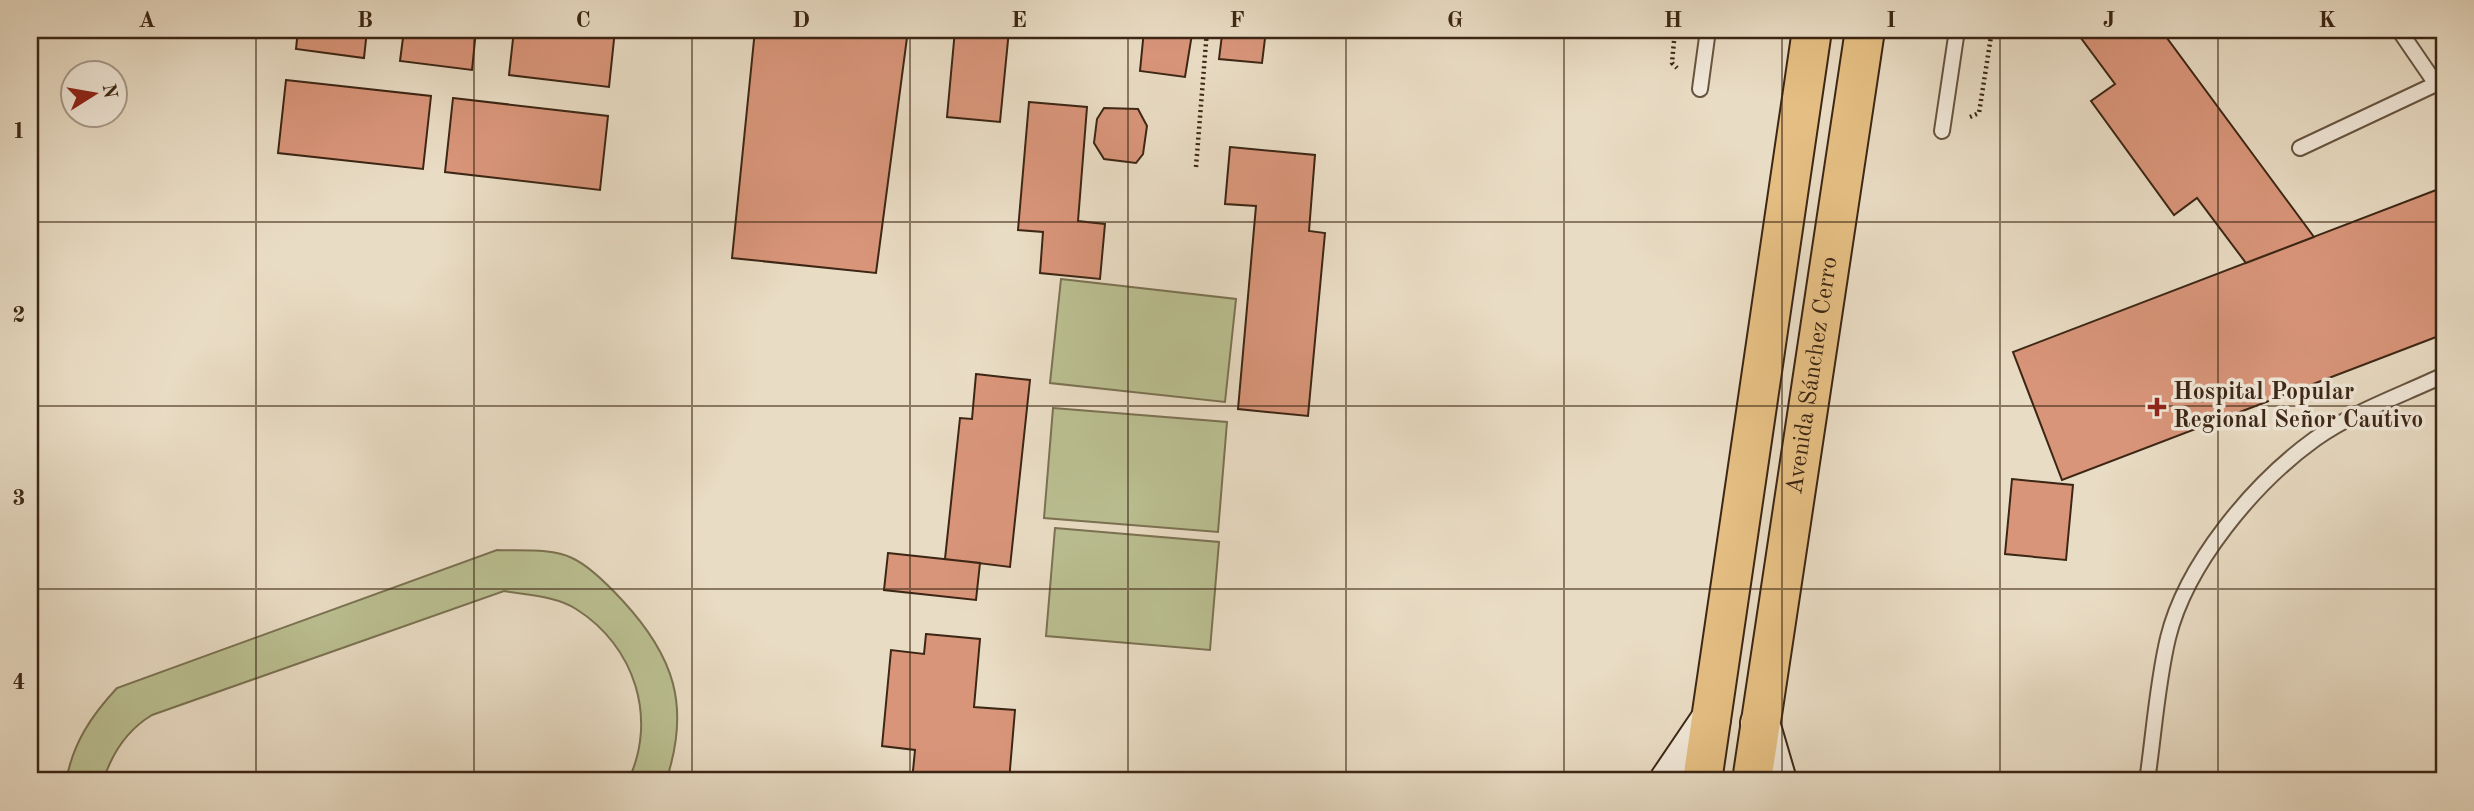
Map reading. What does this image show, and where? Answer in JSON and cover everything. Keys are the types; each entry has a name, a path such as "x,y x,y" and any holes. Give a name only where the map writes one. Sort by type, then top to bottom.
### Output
{"highway":[{"name":"Avenida Sánchez Cerro","path":"1702,781 1812,30"},
{"name":"Avenida Sánchez Cerro","path":"1752,781 1865,30"}],"main road":[{"name":"Avenida Sánchez Cerro","path":"1669,781 1711,719"},
{"name":"Avenida Sánchez Cerro","path":"1760,723 1777,781"}],"lane":[{"path":"1700,89 1709,30"},
{"path":"1942,131 1957,30"},
{"path":"2300,148 2440,82 2399,30"},
{"path":"2147,781 2168,637 2193,573 2207,553 2230,523 2281,467 2317,438 2444,375"}],"path":[{"path":"1196,167 1207,30"},
{"path":"1945,115 1968,118 1979,113 1992,30"}],"green space":[{"path":"1061,279 1236,299 1225,402 1050,383"},
{"path":"1053,408 1227,422 1218,532 1044,518"},
{"path":"1055,528 1219,542 1210,650 1046,636"},
{"path":"497,550 546,551 572,558 599,577 640,621 665,662 673,683 677,706 677,729 666,781 628,781 637,757 641,733 640,709 626,663 613,643 596,624 568,605 504,591 152,715 122,743 103,781 66,781 73,754 84,731 117,688"}],"building":[{"path":"298,30 367,30 364,58 296,49"},
{"path":"404,30 476,30 472,70 400,61"},
{"path":"514,30 615,30 609,87 509,75"},
{"path":"755,30 908,30 876,273 732,258"},
{"path":"955,30 1009,30 1000,122 947,117"},
{"path":"1144,30 1180,30 1181,33 1192,34 1185,77 1140,71"},
{"path":"1235,30 1266,30 1262,63 1219,59 1222,35 1229,35"},
{"path":"2075,30 2161,30 2314,237 2246,263 2197,198 2174,215 2091,101 2115,84"},
{"path":"286,80 431,96 423,169 278,153"},
{"path":"453,98 608,116 600,190 445,172"},
{"path":"1029,102 1087,107 1078,221 1105,224 1100,279 1040,273 1043,232 1018,230"},
{"path":"1104,108 1138,109 1147,126 1143,154 1136,163 1104,159 1094,143 1097,119"},
{"path":"1230,147 1315,155 1309,231 1325,233 1308,416 1238,409 1256,206 1225,204"},
{"path":"2444,187 2444,334 2062,480 2013,352"},
{"path":"976,374 1030,380 1010,567 945,559 960,418 972,419"},
{"path":"2012,479 2073,485 2066,560 2005,554"},
{"path":"888,553 980,563 976,600 884,590"},
{"path":"926,634 980,639 974,707 1015,710 1009,781 912,781 915,750 882,746 891,650 924,654"}],"place":[{"name":"Hospital Popular Regional Señor Cautivo","path":"2157,407"}]}
